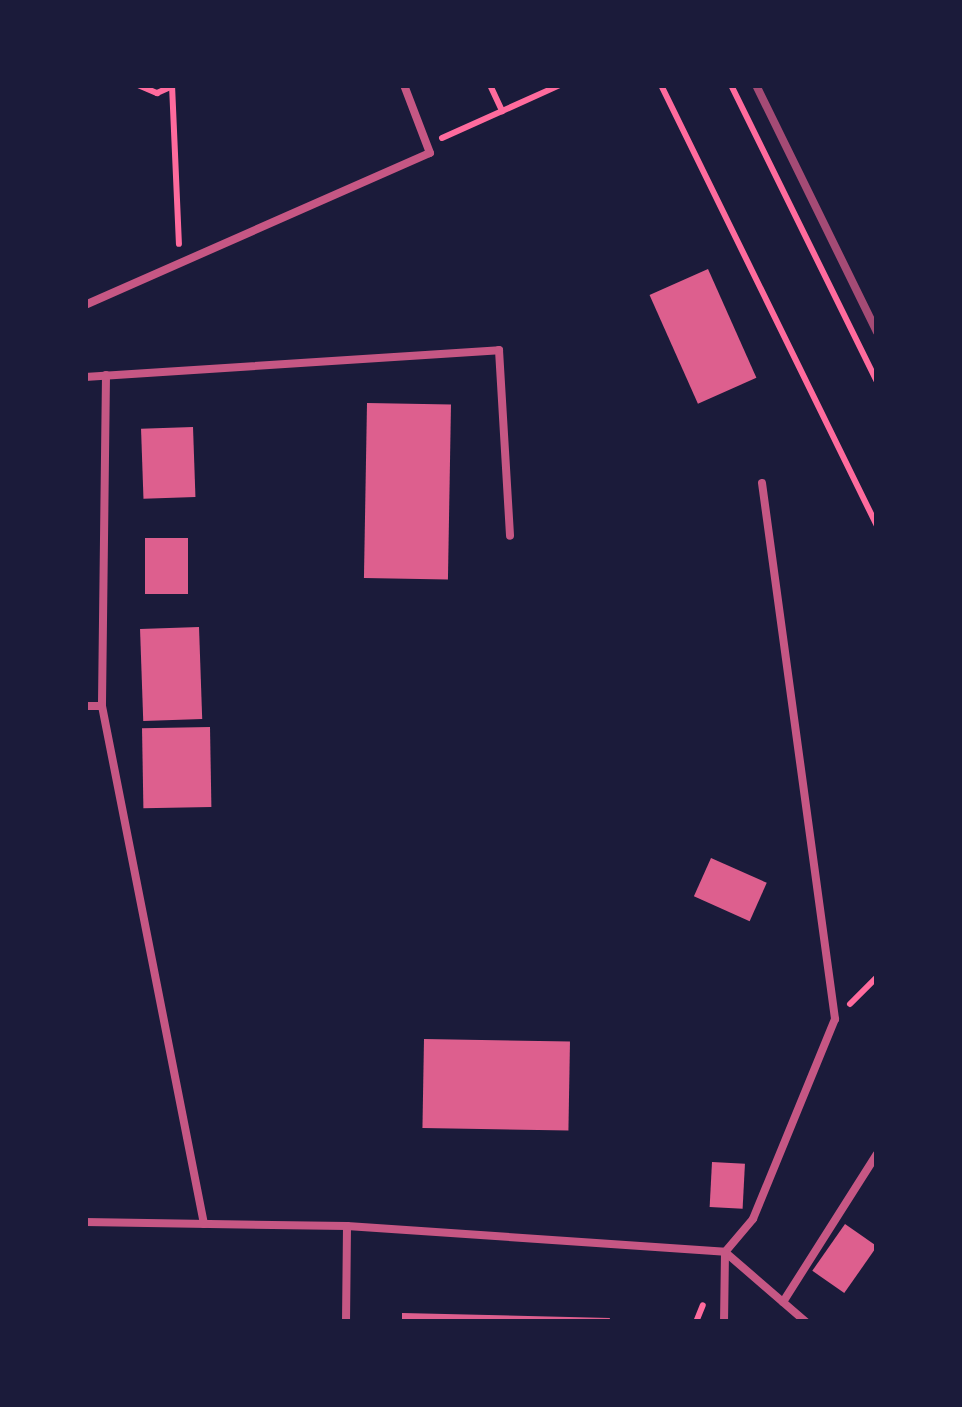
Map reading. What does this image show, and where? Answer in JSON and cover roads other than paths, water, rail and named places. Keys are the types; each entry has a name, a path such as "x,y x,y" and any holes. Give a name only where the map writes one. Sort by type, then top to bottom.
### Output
{"lane":[{"path":"85,305 430,152 404,85"},
{"path":"85,377 500,350 510,536"},
{"path":"106,376 102,706 170,1027 204,1224"},
{"path":"724,1322 725,1252 753,1219 835,1019 762,484"},
{"path":"85,706 102,706"},
{"path":"783,1302 877,1154"},
{"path":"85,1222 347,1226 725,1252 806,1322"},
{"path":"346,1322 347,1226"}],"railway":[{"path":"756,85 877,332"}]}
